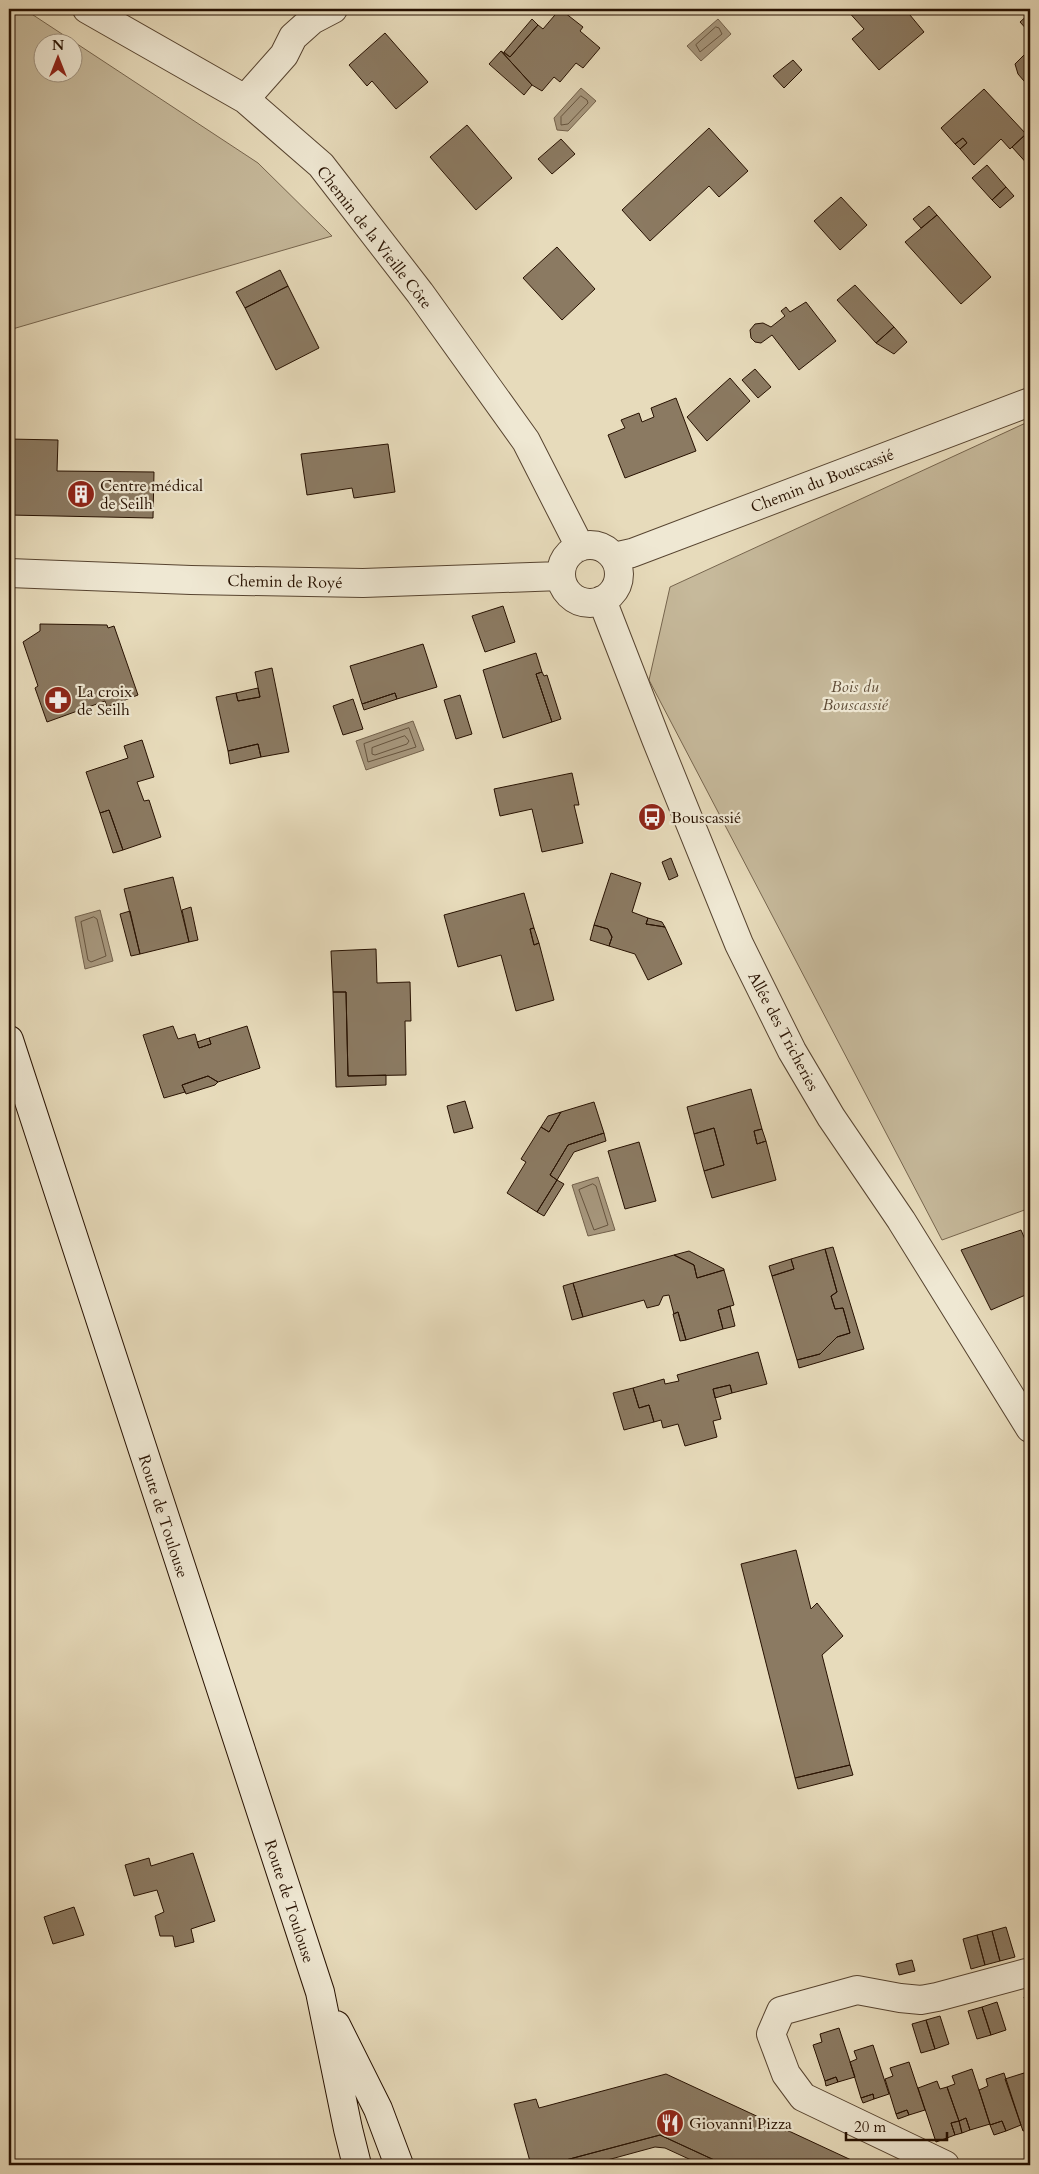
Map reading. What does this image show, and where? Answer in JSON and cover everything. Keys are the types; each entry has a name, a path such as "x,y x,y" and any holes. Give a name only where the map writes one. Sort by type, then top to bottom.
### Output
{"street":[{"name":"Chemin de la Vieille Côte","path":"87,9 245,99 320,165 420,293 526,441 580,547"},
{"path":"245,99 284,55 293,37 312,20 333,9"},
{"name":"Chemin du Bouscassié","path":"614,557 632,553 1030,402"},
{"path":"592,546 605,549 614,557 619,569 618,582 612,593 602,600 591,603 580,601 571,596 564,587 562,576 566,558 580,547 592,546"},
{"name":"Chemin de Royé","path":"9,573 190,580 363,583 562,576"},
{"name":"Allée des Tricheries","path":"602,600 739,944 792,1050 830,1117 901,1220 1030,1428"},
{"name":"Route de Toulouse","path":"9,1040 320,1992 357,2165"},
{"path":"945,2165 803,2097 786,2074 771,2034 782,2011 857,1990 921,2000 1030,1972"},
{"name":"Route de Toulouse","path":"320,1992 378,2109 399,2165"}],"green space":[{"path":"9,9 24,9 59,32 32,32 32,82 82,82 82,47 258,163 332,236 9,330"},
{"name":"Bois du Bouscassié","path":"1030,421 1030,1208 942,1240 649,680 670,587"}],"water":[{"path":"718,19 731,34 701,61 687,46"},
{"path":"581,88 596,101 568,131 557,130 554,118"},
{"path":"413,721 424,750 366,770 356,741"},
{"path":"100,910 113,961 85,969 75,917"},
{"path":"598,1177 615,1230 588,1236 572,1185"}],"building":[{"path":"560,9 583,27 580,31 600,48 583,68 576,63 560,82 554,77 542,91 532,85 501,51 510,57 538,25 543,29"},
{"path":"846,9 905,9 924,32 879,70 852,39 864,29"},
{"path":"1030,13 1030,33 1020,22"},
{"path":"532,19 538,25 510,57 504,52"},
{"path":"385,33 428,82 396,109 372,81 367,86 349,65"},
{"path":"501,51 532,85 524,95 489,64"},
{"path":"1024,55 1030,62 1030,88 1018,74 1015,64"},
{"path":"793,60 802,70 784,88 773,76"},
{"path":"984,89 1026,134 1010,149 1001,139 974,165 960,149 967,143 963,138 955,144 941,128"},
{"path":"467,125 512,178 476,210 430,157"},
{"path":"709,128 748,171 719,197 709,186 650,241 622,210"},
{"path":"1026,134 1030,139 1030,167 1012,147"},
{"path":"963,138 967,143 960,149 955,144"},
{"path":"561,139 575,154 552,174 538,159"},
{"path":"987,165 1006,187 992,200 972,178"},
{"path":"1006,187 1014,196 1000,208 992,200"},
{"path":"841,197 867,225 840,250 814,221"},
{"path":"929,206 937,215 921,228 913,219"},
{"path":"937,215 991,277 961,304 905,242"},
{"path":"557,247 595,289 562,320 523,278"},
{"path":"280,270 288,286 245,308 236,292"},
{"path":"855,285 894,327 876,343 837,300"},
{"path":"288,286 319,348 276,370 245,308"},
{"path":"806,302 836,341 799,370 772,335 761,343 755,342 751,338 750,330 755,324 763,323 771,327 785,316 781,311 786,307 790,312"},
{"path":"894,327 907,342 894,354 876,343"},
{"path":"755,369 771,387 758,398 742,380"},
{"path":"730,378 750,401 707,441 687,417"},
{"path":"676,398 696,451 625,478 608,435 625,428 621,420 639,413 642,422 654,417 651,408"},
{"name":"Centre médical de Seilh","path":"9,439 58,440 57,471 154,472 153,518 9,515"},
{"path":"388,444 395,492 354,498 352,488 307,495 301,454"},
{"path":"503,606 515,642 485,652 472,616"},
{"path":"40,624 107,625 108,628 114,626 138,695 107,707 105,701 47,722 35,688 38,686 23,642 40,631"},
{"path":"423,644 437,687 397,699 395,693 362,704 350,666"},
{"path":"536,653 542,672 536,674 552,722 503,738 483,670"},
{"path":"272,668 289,752 261,757 258,744 228,751 216,697 236,693 238,701 260,697 255,672"},
{"path":"542,672 544,676 547,675 561,719 552,722 536,674"},
{"path":"258,688 260,697 238,701 236,693"},
{"path":"395,693 397,699 364,710 362,704"},
{"path":"460,695 472,734 456,739 444,700"},
{"path":"353,699 363,729 343,735 333,706"},
{"path":"142,740 154,777 137,782 144,801 149,800 161,837 123,850 109,810 100,813 86,772 128,758 124,746"},
{"path":"258,744 261,757 230,764 228,751"},
{"path":"572,773 579,805 574,805 583,843 542,852 532,809 500,816 494,789"},
{"path":"109,810 123,850 113,853 100,813"},
{"path":"671,858 678,876 669,880 662,862"},
{"path":"611,873 641,883 632,912 648,918 646,924 665,927 682,964 648,980 635,954 609,946 612,937 608,929 594,925"},
{"path":"173,877 189,942 140,954 124,889"},
{"path":"524,893 534,928 530,929 534,945 539,943 554,1000 516,1011 501,955 458,967 444,915"},
{"path":"191,907 198,940 189,942 182,910"},
{"path":"130,911 140,954 131,956 120,914"},
{"path":"648,918 662,922 665,927 646,924"},
{"path":"594,925 608,929 612,937 609,946 590,940"},
{"path":"534,928 539,943 534,945 530,929"},
{"path":"376,949 377,983 410,982 411,1021 405,1021 406,1075 348,1076 346,992 333,992 331,951"},
{"path":"333,992 346,992 348,1076 386,1075 386,1085 336,1087"},
{"path":"173,1026 178,1039 195,1034 199,1048 211,1044 209,1038 247,1026 260,1068 218,1082 208,1076 182,1085 185,1092 164,1098 143,1035"},
{"path":"209,1038 211,1044 199,1048 197,1042"},
{"path":"208,1076 218,1082 215,1085 186,1094 182,1085"},
{"path":"751,1089 762,1129 754,1131 757,1144 766,1141 776,1180 712,1198 704,1171 724,1165 714,1128 694,1134 687,1107"},
{"path":"465,1101 473,1128 454,1133 447,1106"},
{"path":"594,1102 604,1133 568,1145 550,1175 557,1180 537,1212 507,1193 526,1162 521,1159 541,1127 549,1132 561,1112"},
{"path":"561,1112 549,1132 541,1127 548,1116"},
{"path":"714,1128 724,1165 704,1171 694,1134"},
{"path":"762,1129 766,1141 757,1144 754,1131"},
{"path":"604,1133 606,1141 574,1152 557,1180 550,1175 568,1145"},
{"path":"639,1142 656,1201 625,1209 608,1151"},
{"path":"557,1180 564,1184 544,1216 537,1212"},
{"path":"1021,1230 1030,1251 1030,1293 991,1310 961,1250"},
{"path":"833,1247 864,1349 799,1368 797,1360 820,1354 837,1337 850,1333 843,1308 835,1309 831,1296 837,1292 825,1249"},
{"path":"825,1249 837,1292 831,1296 835,1309 843,1308 850,1333 837,1337 820,1354 797,1360 772,1276 794,1269 791,1259"},
{"path":"689,1251 724,1270 697,1278 694,1265 674,1255"},
{"path":"674,1255 694,1265 697,1278 724,1270 734,1305 718,1310 723,1329 686,1340 678,1312 674,1314 669,1295 663,1296 659,1305 647,1308 644,1300 583,1317 573,1283"},
{"path":"791,1259 794,1269 772,1276 769,1266"},
{"path":"573,1283 583,1317 572,1320 563,1286"},
{"path":"730,1306 735,1326 723,1329 718,1310"},
{"path":"678,1312 686,1340 680,1341 673,1314"},
{"path":"758,1352 767,1384 732,1393 730,1385 713,1389 721,1419 713,1421 717,1437 685,1446 678,1424 663,1428 661,1420 654,1422 649,1405 639,1408 633,1388 664,1379 665,1384 679,1381 677,1375"},
{"path":"730,1385 732,1393 715,1398 713,1389"},
{"path":"633,1388 639,1408 649,1405 654,1422 624,1430 613,1393"},
{"path":"796,1550 811,1609 817,1603 843,1636 822,1655 850,1765 795,1778 741,1564"},
{"path":"850,1765 853,1775 798,1789 795,1778"},
{"path":"193,1853 215,1921 191,1929 194,1942 175,1947 173,1936 160,1936 155,1916 164,1912 157,1890 134,1896 125,1865 149,1858 151,1866"},
{"path":"74,1907 84,1935 53,1944 44,1917"},
{"path":"1006,1927 1015,1957 1000,1961 992,1931"},
{"path":"992,1931 1000,1961 985,1965 977,1935"},
{"path":"977,1935 985,1965 971,1969 963,1939"},
{"path":"912,1960 915,1971 899,1975 896,1964"},
{"path":"1030,1994 1030,2017 1024,1997"},
{"path":"997,2002 1006,2030 991,2035 982,2007"},
{"path":"982,2007 991,2035 977,2039 968,2011"},
{"path":"940,2016 949,2044 935,2049 926,2020"},
{"path":"926,2020 935,2049 921,2053 912,2024"},
{"path":"839,2028 855,2077 838,2082 836,2077 825,2081 813,2045 822,2042 820,2034"},
{"path":"873,2045 889,2094 874,2099 873,2094 861,2098 850,2062 857,2059 854,2051"},
{"path":"909,2062 925,2110 909,2115 907,2110 896,2114 885,2079 893,2076 890,2068"},
{"path":"972,2069 990,2124 970,2130 966,2118 959,2121 947,2087 955,2084 952,2076"},
{"path":"1030,2071 1030,2080 1027,2081 1024,2073"},
{"path":"1004,2073 1021,2125 1006,2131 1002,2121 990,2125 979,2090 988,2086 986,2079"},
{"path":"1024,2073 1027,2081 1030,2080 1030,2129 1023,2131 1005,2079"},
{"path":"666,2074 862,2165 725,2165 660,2135 547,2165 531,2165 514,2104 536,2099 539,2108"},
{"path":"836,2077 838,2082 826,2086 825,2081"},
{"path":"937,2081 940,2089 947,2087 959,2121 951,2123 955,2135 936,2142 918,2088"},
{"path":"873,2094 874,2099 863,2103 861,2098"},
{"path":"907,2110 909,2115 898,2119 896,2114"},
{"path":"966,2118 970,2130 962,2133 959,2121"},
{"path":"959,2121 962,2133 955,2135 951,2123"},
{"path":"1002,2121 1006,2131 994,2135 990,2125"},
{"path":"660,2135 725,2165 702,2165 665,2148 655,2147 589,2165 547,2165"}],"place":[{"name":"Centre médical de Seilh","path":"81,494"},
{"name":"La croix de Seilh","path":"58,700"},
{"name":"Bouscassié","path":"652,817"},
{"name":"Giovanni Pizza","path":"670,2123"}]}
